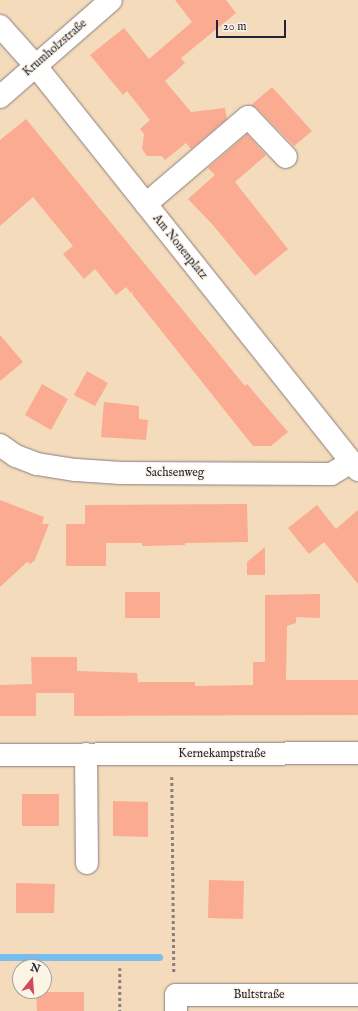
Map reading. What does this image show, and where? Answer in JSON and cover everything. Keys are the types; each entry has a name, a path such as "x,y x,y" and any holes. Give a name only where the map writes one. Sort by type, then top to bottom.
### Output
{"street":[{"name":"Krumholzstraße","path":"0,97 111,0"},
{"name":"Am Nonenplatz","path":"0,26 35,65 355,466"},
{"path":"146,204 248,117 286,157"},
{"name":"Sachsenweg","path":"0,445 16,456 37,464 76,470 121,473 331,474 355,466"},
{"name":"Kernekampstraße","path":"0,755 358,753"},
{"path":"86,754 87,863"},
{"name":"Bultstraße","path":"176,1003 358,995"}],"path":[{"path":"172,754 174,967 176,1003"},
{"path":"120,968 120,1011"}],"building":[{"path":"175,0 226,0 236,13 181,58 185,63 165,81 191,112 225,108 227,119 191,149 186,143 165,160 162,156 147,156 142,149 144,134 140,129 150,120 127,91 123,95 90,55 124,28 149,59 192,22"},
{"path":"272,87 312,131 294,146 257,108 251,105"},
{"path":"26,119 245,386 247,384 288,432 271,446 253,446 132,294 134,291 131,293 126,287 116,295 95,269 84,279 63,254 73,246 33,197 0,226 0,140"},
{"path":"247,134 266,155 235,182 288,249 255,276 212,224 188,199 215,175 208,168"},
{"path":"0,335 23,362 0,381"},
{"path":"87,371 108,383 95,406 74,395"},
{"path":"42,384 68,399 51,430 25,415"},
{"path":"104,402 139,406 139,419 148,420 146,440 101,437"},
{"path":"0,500 44,517 42,524 49,524 34,562 33,561 31,564 27,562 0,587"},
{"path":"247,504 248,542 185,543 185,545 142,546 142,543 106,543 106,566 66,566 66,524 85,524 85,505"},
{"path":"317,505 336,529 358,510 358,584 324,542 309,554 288,528"},
{"path":"265,547 265,575 247,575 247,562"},
{"path":"125,592 160,592 160,618 125,618"},
{"path":"320,594 320,618 296,617 296,623 287,626 286,680 358,680 358,715 74,716 74,693 36,693 36,716 0,716 0,685 32,684 31,657 77,657 77,671 137,673 138,682 195,682 195,686 253,685 253,662 265,662 265,595"},
{"path":"22,794 59,794 59,826 22,826"},
{"path":"113,801 148,802 148,837 113,836"},
{"path":"209,880 244,881 243,919 208,918"},
{"path":"16,883 55,884 54,913 16,913"},
{"path":"52,992 84,992 84,1011 37,1011 36,999 52,999"}],"waterway":[{"path":"0,957 159,957"}]}
